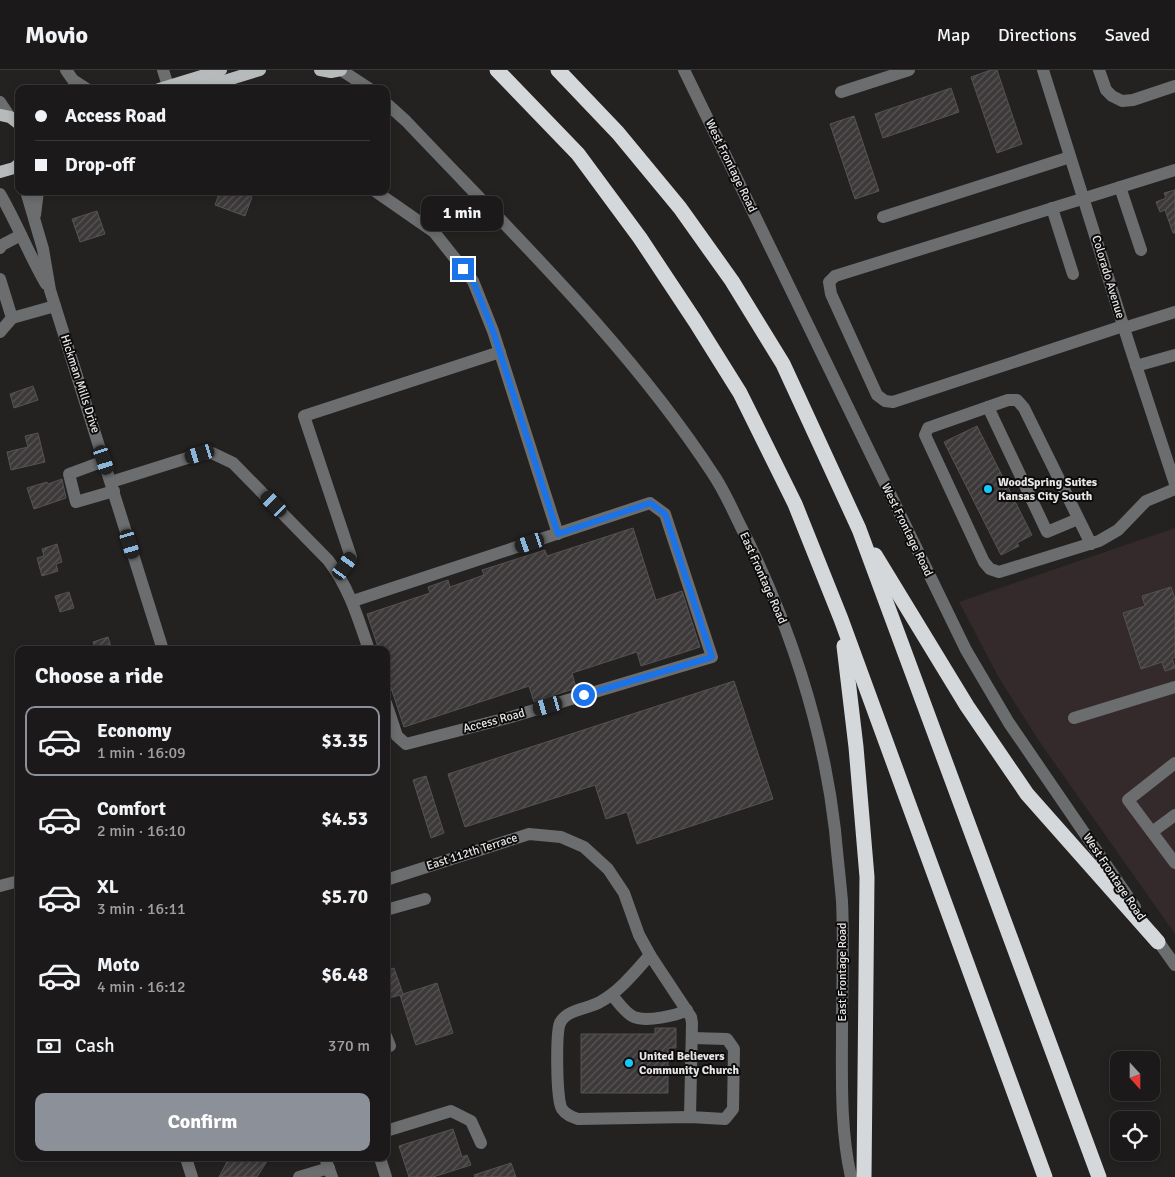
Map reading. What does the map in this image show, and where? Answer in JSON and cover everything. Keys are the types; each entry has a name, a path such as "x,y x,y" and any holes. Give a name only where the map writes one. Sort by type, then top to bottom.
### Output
{"highway":[{"path":"497,70 578,154 640,238 740,393 795,504 841,619 1045,1177"},
{"path":"558,70 618,133 680,208 732,281 783,364 859,529 1099,1177"},
{"path":"859,529 967,706 1027,794 1158,942"},
{"path":"841,619 856,747 867,877 864,1177"}],"main road":[{"path":"171,85 221,70"},
{"path":"216,85 260,70"},
{"path":"320,70 331,72 341,70"},
{"path":"0,172 15,167"}],"street":[{"path":"66,70 73,80 81,85"},
{"path":"163,70 164,85"},
{"path":"341,70 364,85"},
{"name":"West Frontage Road","path":"684,70 966,650 1009,723 1175,965"},
{"path":"841,92 910,70"},
{"name":"Colorado Avenue","path":"1043,70 1123,327 1175,484"},
{"path":"1099,70 1106,90 1112,96 1122,101 1133,100 1175,86"},
{"path":"0,102 13,120"},
{"name":"East Frontage Road","path":"390,107 406,121 580,306 672,415 715,476 758,564 784,624 806,692 822,754 834,826 842,902 842,1096 847,1160 851,1177"},
{"path":"883,217 1070,157"},
{"path":"1175,170 836,276 829,282 831,294 877,395 885,401 893,402 1123,327 1175,312"},
{"path":"1120,187 1141,250"},
{"name":"Hickman Mills Drive","path":"0,194 31,259 50,290"},
{"name":"Hickman Mills Drive","path":"27,195 42,249 50,290 162,646"},
{"path":"34,222 37,195"},
{"path":"353,601 558,534 500,352 473,281 434,232 381,195"},
{"path":"1052,208 1074,274"},
{"path":"0,248 21,235"},
{"path":"0,279 12,318"},
{"path":"0,332 12,318 55,306"},
{"path":"339,574 351,557 304,416 500,352"},
{"path":"1136,366 1175,355"},
{"path":"1090,544 1024,408 1017,400 1008,400 928,428 924,435 984,562 990,569 999,572 1090,544 1099,541 1118,530 1146,501 1175,489"},
{"path":"988,407 1047,532 1078,519"},
{"path":"104,460 69,474 76,502 112,486 200,454 212,453 233,463 328,560 339,574 353,601 368,646"},
{"name":"Access Road","path":"390,715 397,736 406,744 511,717 712,657 665,514 650,503 558,534"},
{"path":"1074,718 1175,687"},
{"path":"1175,763 1128,800 1175,863"},
{"path":"1152,832 1175,815"},
{"name":"East 112th Terrace","path":"390,879 529,834 561,837 584,847 608,868 624,893 639,935 687,1010"},
{"path":"0,886 15,882"},
{"path":"390,909 425,899"},
{"path":"650,954 612,995 590,1007 572,1012 560,1022 558,1033 558,1094 562,1109 569,1116 578,1119 690,1117 725,1119 733,1109 734,1048 727,1038 692,1038"},
{"path":"612,995 628,1014 634,1018 643,1019 679,1015 687,1010 692,1024 690,1117"},
{"path":"390,1129 451,1111 471,1121 481,1143"},
{"path":"187,1161 192,1177"},
{"path":"381,1161 386,1177"},
{"path":"299,1177 329,1168"}],"shaded area":[{"path":"1175,528 1175,934 1039,741 999,678 959,602"}],"building":[{"path":"991,70 997,70 1022,144 997,153 971,77"},
{"path":"951,88 959,112 883,138 875,114"},
{"path":"854,116 879,191 855,199 830,124"},
{"path":"1175,190 1175,233 1173,233 1165,210 1160,212 1156,202 1166,198 1164,193"},
{"path":"219,195 247,195 252,197 245,216 215,205"},
{"path":"97,211 105,234 80,242 72,219"},
{"path":"33,386 38,400 14,408 10,394"},
{"name":"WoodSpring Suites Kansas City South","path":"977,426 1032,535 1017,543 1019,546 1001,555 944,442"},
{"path":"38,433 45,462 11,470 7,452 28,447 25,436"},
{"path":"62,479 66,498 34,509 27,488"},
{"path":"633,528 656,600 682,591 700,647 641,666 637,652 572,673 576,688 534,702 529,686 404,727 390,685 390,646 378,646 367,614 430,593 428,587 448,580 450,587 484,575 482,570 545,550 547,556"},
{"path":"57,544 62,562 56,564 58,571 42,576 37,558 44,556 42,549"},
{"path":"1171,587 1175,599 1175,657 1172,658 1175,668 1165,671 1162,662 1141,669 1123,613 1145,606 1142,596"},
{"path":"69,592 74,608 60,612 55,596"},
{"path":"108,637 111,646 94,646 93,642"},
{"path":"734,681 773,799 637,844 627,812 606,819 595,785 465,827 448,774"},
{"path":"426,776 444,833 431,838 413,780"},
{"path":"394,968 403,994 437,983 453,1033 416,1045 400,995 390,998 390,970"},
{"path":"655,1028 676,1028 676,1048 668,1048 668,1093 581,1093 581,1034 655,1034"},
{"path":"453,1129 462,1157 467,1155 471,1165 433,1177 409,1177 399,1146"},
{"path":"227,1161 267,1161 257,1177 219,1177"},
{"path":"511,1163 516,1177 475,1177 474,1175"}],"place":[{"name":"WoodSpring Suites Kansas City South","path":"988,489"},
{"name":"United Believers Community Church","path":"629,1063"}],"route":[{"path":"463,269 473,281 493,331 558,534 650,503 665,514 712,657 584,695"}]}
